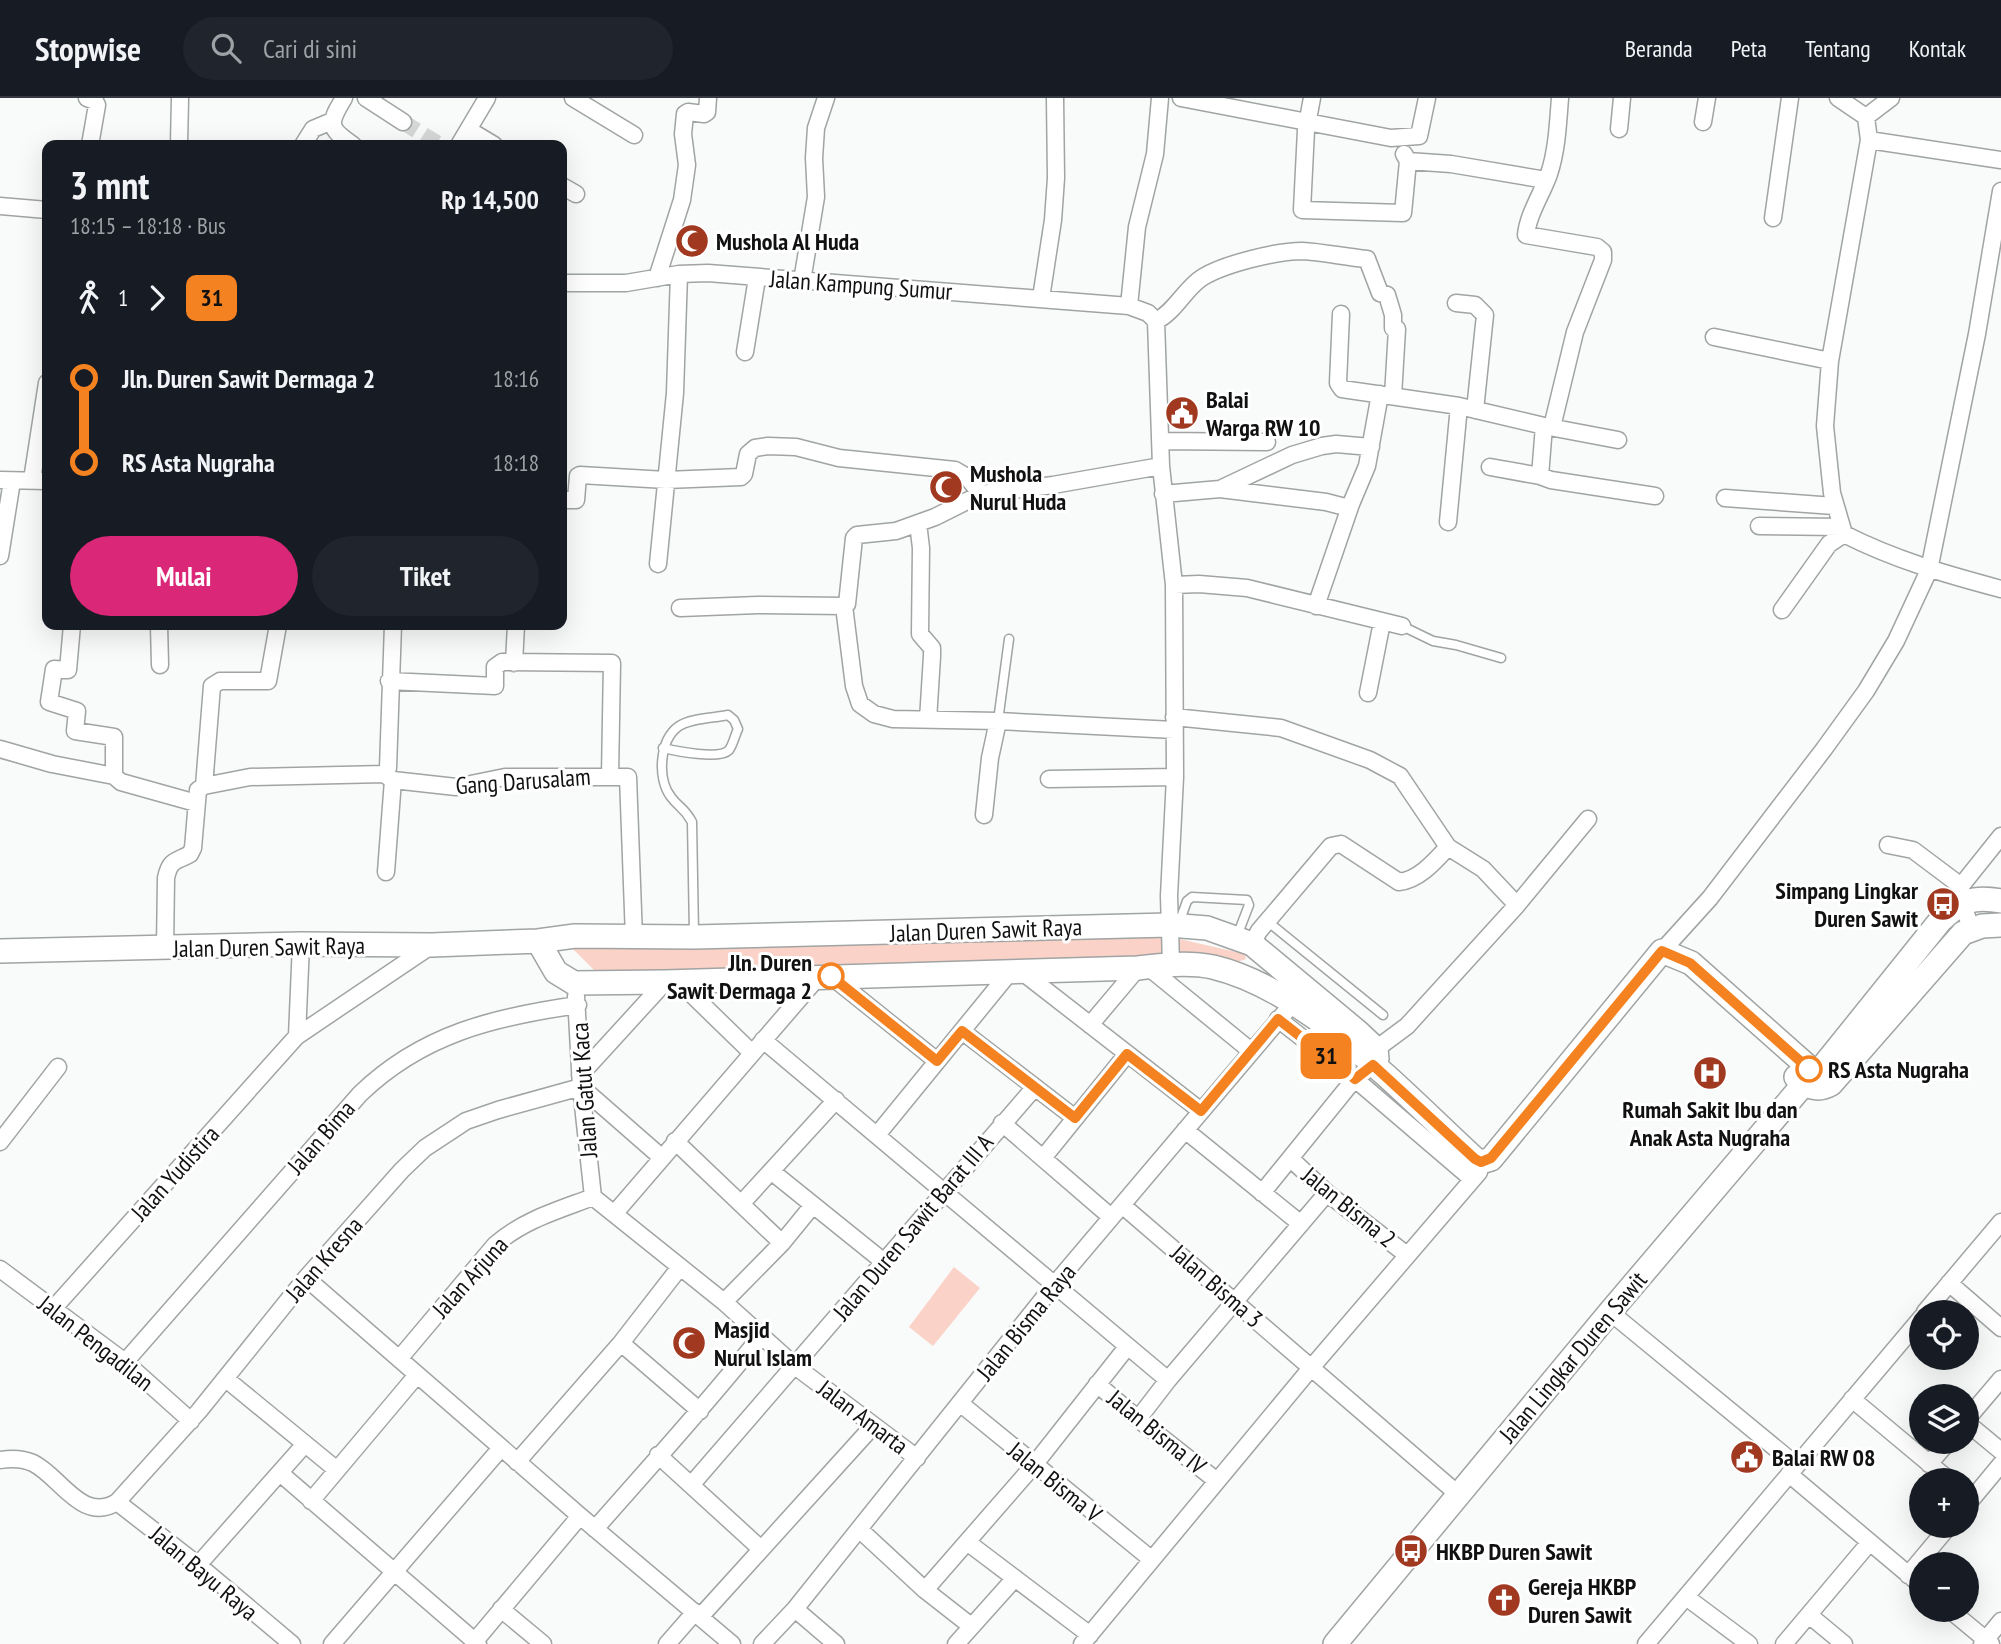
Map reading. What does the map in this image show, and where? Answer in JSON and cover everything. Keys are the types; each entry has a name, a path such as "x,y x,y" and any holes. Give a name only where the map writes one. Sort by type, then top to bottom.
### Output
{"street":[{"path":"87,98 95,101 97,105 91,140"},
{"path":"179,140 180,98"},
{"path":"306,140 313,129 332,121 344,98"},
{"path":"366,98 403,122"},
{"path":"462,140 487,98"},
{"path":"573,98 634,135"},
{"path":"657,278 682,200 687,165 683,134 685,114 705,114 708,98"},
{"path":"802,281 816,197 814,158 817,128 826,98"},
{"path":"1041,298 1053,220 1056,178 1055,98"},
{"path":"1129,306 1137,228 1155,154 1160,98"},
{"path":"1181,98 1391,138 1419,136 1427,98"},
{"path":"1312,98 1302,209 1403,213 1408,161 1405,157 1404,137"},
{"path":"1540,476 1548,427 1575,332 1601,268 1603,252 1597,247 1526,235 1546,180 1560,98"},
{"path":"1619,129 1622,98"},
{"path":"1703,122 1707,98"},
{"path":"1773,218 1790,98"},
{"path":"1838,98 1866,117 1869,140 1830,361 1825,426 1834,506 1842,531"},
{"path":"1866,117 1891,98"},
{"path":"332,121 336,134 345,140"},
{"path":"469,130 486,140"},
{"path":"1869,140 2001,160"},
{"path":"1408,161 1451,163 1546,180"},
{"path":"967,1542 1015,1578 1086,1640 1477,1170 1491,1158 1655,959 1710,898 1859,700 1896,642 1929,570 1997,240 2001,191"},
{"path":"0,205 42,209"},
{"path":"1171,964 1174,925 1174,585 1160,466 1156,321 1164,317 1192,285 1274,255 1302,251 1375,259 1380,293 1387,295 1392,328 1397,329 1387,395 1367,466 1349,508 1316,606"},
{"name":"Jalan Kampung Sumur","path":"567,283 643,282 679,274 709,273 1129,306 1148,313 1156,321"},
{"path":"658,564 675,393 679,274"},
{"path":"745,352 757,278"},
{"path":"1448,522 1485,315 1475,305 1456,303"},
{"path":"1341,314 1338,383 1342,389 1467,408 1618,440"},
{"path":"1714,337 1830,361"},
{"path":"1160,441 1267,442"},
{"path":"0,556 6,480 39,480 42,444"},
{"path":"1220,489 1292,455 1322,446 1336,444 1371,447"},
{"path":"567,500 576,500 580,475 666,480 740,477 743,476 750,452 768,446 796,447 839,458 955,470 967,477 981,494"},
{"path":"1160,466 981,494 935,517 896,531 862,534 854,538 845,606 854,686 860,704 874,714 893,719 1281,728 1370,760 1400,776 1448,847 1483,869 1517,905"},
{"path":"1490,467 1551,480 1654,496"},
{"path":"1163,494 1220,489 1326,502 1349,508"},
{"path":"1725,498 1834,506"},
{"path":"918,523 921,548 920,634 932,648 928,720"},
{"path":"1759,526 1842,531 1882,554 2001,589"},
{"path":"1782,610 1829,544 1842,531"},
{"path":"1174,585 1199,583 1247,587 1402,626"},
{"path":"681,608 845,606"},
{"path":"1368,694 1382,622"},
{"path":"72,630 68,670 54,669 49,702 77,711 75,732 114,737 114,776"},
{"path":"159,630 160,665"},
{"path":"165,949 166,878 168,867 190,854 193,848 198,790 204,786 212,686 220,681 268,681 277,630"},
{"path":"386,872 389,681 393,630"},
{"path":"514,663 516,630"},
{"path":"389,681 495,686 495,667 498,663 612,663 610,776"},
{"path":"984,814 990,758 998,721"},
{"path":"0,749 52,764 114,776 121,782 196,803"},
{"name":"Gang Darusalam","path":"204,786 250,776 389,777 456,786 505,777 624,775 629,780 634,938"},
{"path":"1049,779 1174,776"},
{"path":"1262,1192 1368,1065 1517,905 1588,819"},
{"path":"1970,928 1961,894 2001,836"},
{"path":"1244,941 1267,921 1331,846 1341,844 1399,882 1410,881 1448,847"},
{"path":"1888,845 1913,850 1961,894 2001,901"},
{"name":"Jalan Lingkar Duren Sawit","path":"1335,1644 1610,1312 1809,1078 1821,1069 1961,894"},
{"name":"Jalan Duren Sawit Raya","path":"0,951 301,944 432,945 538,941 575,936 694,937 1174,925 1207,928 1244,941 1307,987 1368,1065"},
{"path":"1655,959 1706,992 1823,1089 1831,1084 1963,933 1970,928 2001,925"},
{"path":"538,941 556,972 576,994"},
{"path":"297,1036 301,944"},
{"name":"Jalan Yudistira","path":"53,1309 297,1036 432,945"},
{"name":"Jalan Duren Sawit Raya","path":"576,994 672,982 1171,964 1212,967 1246,979 1285,1011 1368,1065 1475,1159 1477,1170"},
{"path":"1090,1025 1143,967 1251,1051"},
{"path":"877,1135 1015,971 1201,1111"},
{"path":"614,1214 763,1040 824,976 937,1061"},
{"path":"661,1157 581,1082 672,982 752,1053"},
{"name":"Jalan Gatut Kaca","path":"576,994 581,1082 593,1197"},
{"name":"Jalan Bima","path":"125,1362 377,1077 403,1058 456,1031 519,1014 576,994"},
{"name":"Jalan Bisma Raya","path":"762,1644 795,1609 1055,1284 1285,1011"},
{"path":"962,1031 1075,1118"},
{"name":"Jalan Bisma IV","path":"763,1040 1168,1380 1327,1193"},
{"path":"1043,1158 1127,1054"},
{"path":"0,1142 58,1067"},
{"name":"Jalan Kresna","path":"117,1502 191,1421 306,1279 402,1170 442,1135 466,1121 581,1082"},
{"name":"Jalan Duren Sawit Barat III A","path":"692,1484 1035,1087"},
{"path":"741,1204 836,1100"},
{"name":"Jalan Bisma 3","path":"1002,1123 1043,1158 1235,1302 1458,1495"},
{"name":"Jalan Bisma 2","path":"1185,1130 1301,1224"},
{"path":"675,1141 782,1243"},
{"name":"Jalan Bisma 2","path":"1291,1159 1327,1193 1407,1255"},
{"path":"771,1171 884,1262"},
{"name":"Jalan Amarta","path":"593,1197 681,1267 795,1366 917,1458"},
{"name":"Jalan Arjuna","path":"399,1359 495,1245 509,1233 531,1221 593,1197"},
{"path":"724,1303 782,1243 813,1205"},
{"path":"1935,1300 2001,1222"},
{"path":"517,1462 621,1343 681,1267"},
{"name":"Jalan Pengadilan","path":"0,1269 125,1362 191,1421"},
{"path":"306,1279 595,1529 733,1644"},
{"path":"1949,1283 2001,1328"},
{"path":"1610,1312 1793,1470 1908,1574 1939,1538"},
{"path":"1646,1644 1909,1332"},
{"path":"595,1529 658,1455 700,1411 761,1336"},
{"path":"621,1343 700,1411"},
{"path":"925,1590 1034,1465 1127,1347"},
{"path":"311,1501 417,1375"},
{"path":"226,1379 337,1470"},
{"path":"1979,1406 2001,1379"},
{"path":"1138,1419 1168,1380"},
{"name":"Jalan Bisma IV","path":"1097,1384 1217,1481"},
{"path":"1852,1399 1934,1468"},
{"name":"Jalan Bisma V","path":"961,1404 1151,1559"},
{"path":"667,1644 761,1549 873,1426"},
{"path":"1979,1432 2001,1451"},
{"path":"198,1565 305,1444"},
{"path":"332,1644 501,1448"},
{"path":"1929,1464 1938,1454"},
{"path":"658,1455 761,1549"},
{"path":"0,1460 23,1459 36,1464 86,1506 109,1507 117,1502"},
{"path":"1979,1489 2001,1464"},
{"path":"280,1473 477,1642 501,1609 580,1516"},
{"name":"Jalan Bayu Raya","path":"117,1502 198,1565 292,1644"},
{"path":"859,1530 925,1590 971,1626"},
{"path":"1784,1644 1870,1542"},
{"path":"956,1644 1015,1578"},
{"path":"1686,1597 1749,1644"},
{"path":"501,1609 533,1641"},
{"path":"795,1609 836,1644"},
{"path":"1809,1615 1844,1644"},
{"path":"1964,1622 1986,1642 2001,1621"}],"lane":[{"path":"1402,626 1433,641 1500,658"},
{"path":"998,721 1009,639"},
{"path":"663,748 684,753 723,754 730,749 738,729 728,715 686,723 677,727 663,748 661,759 670,796 685,809 692,822 694,937"},
{"path":"1174,925 1192,897 1247,900 1249,905 1244,941"},
{"path":"1267,921 1382,1015"}],"shaded area":[{"path":"1140,930 1245,954 1246,959 1237,962 596,972 571,947"},
{"path":"954,1267 980,1288 933,1346 909,1327"}],"tunnel":[{"path":"403,122 432,140"}],"bus line":[{"name":"31","path":"831,976 937,1061 962,1031 1075,1118 1127,1054 1201,1111 1278,1019 1355,1079 1373,1065 1481,1162 1491,1158 1662,951 1690,963 1809,1069"}],"place":[{"name":"Mushola Al Huda","path":"692,241"},
{"name":"Balai Warga RW 10","path":"1182,413"},
{"name":"Mushola Nurul Huda","path":"946,487"},
{"name":"Simpang Lingkar Duren Sawit","path":"1943,904"},
{"name":"Jln. Duren Sawit Dermaga 2","path":"831,976"},
{"name":"RS Asta Nugraha","path":"1809,1069"},
{"name":"Rumah Sakit Ibu dan Anak Asta Nugraha","path":"1710,1073"},
{"name":"Masjid Nurul Islam","path":"689,1343"},
{"name":"Balai RW 08","path":"1747,1457"},
{"name":"HKBP Duren Sawit","path":"1411,1551"},
{"name":"Gereja HKBP Duren Sawit","path":"1504,1600"}]}
